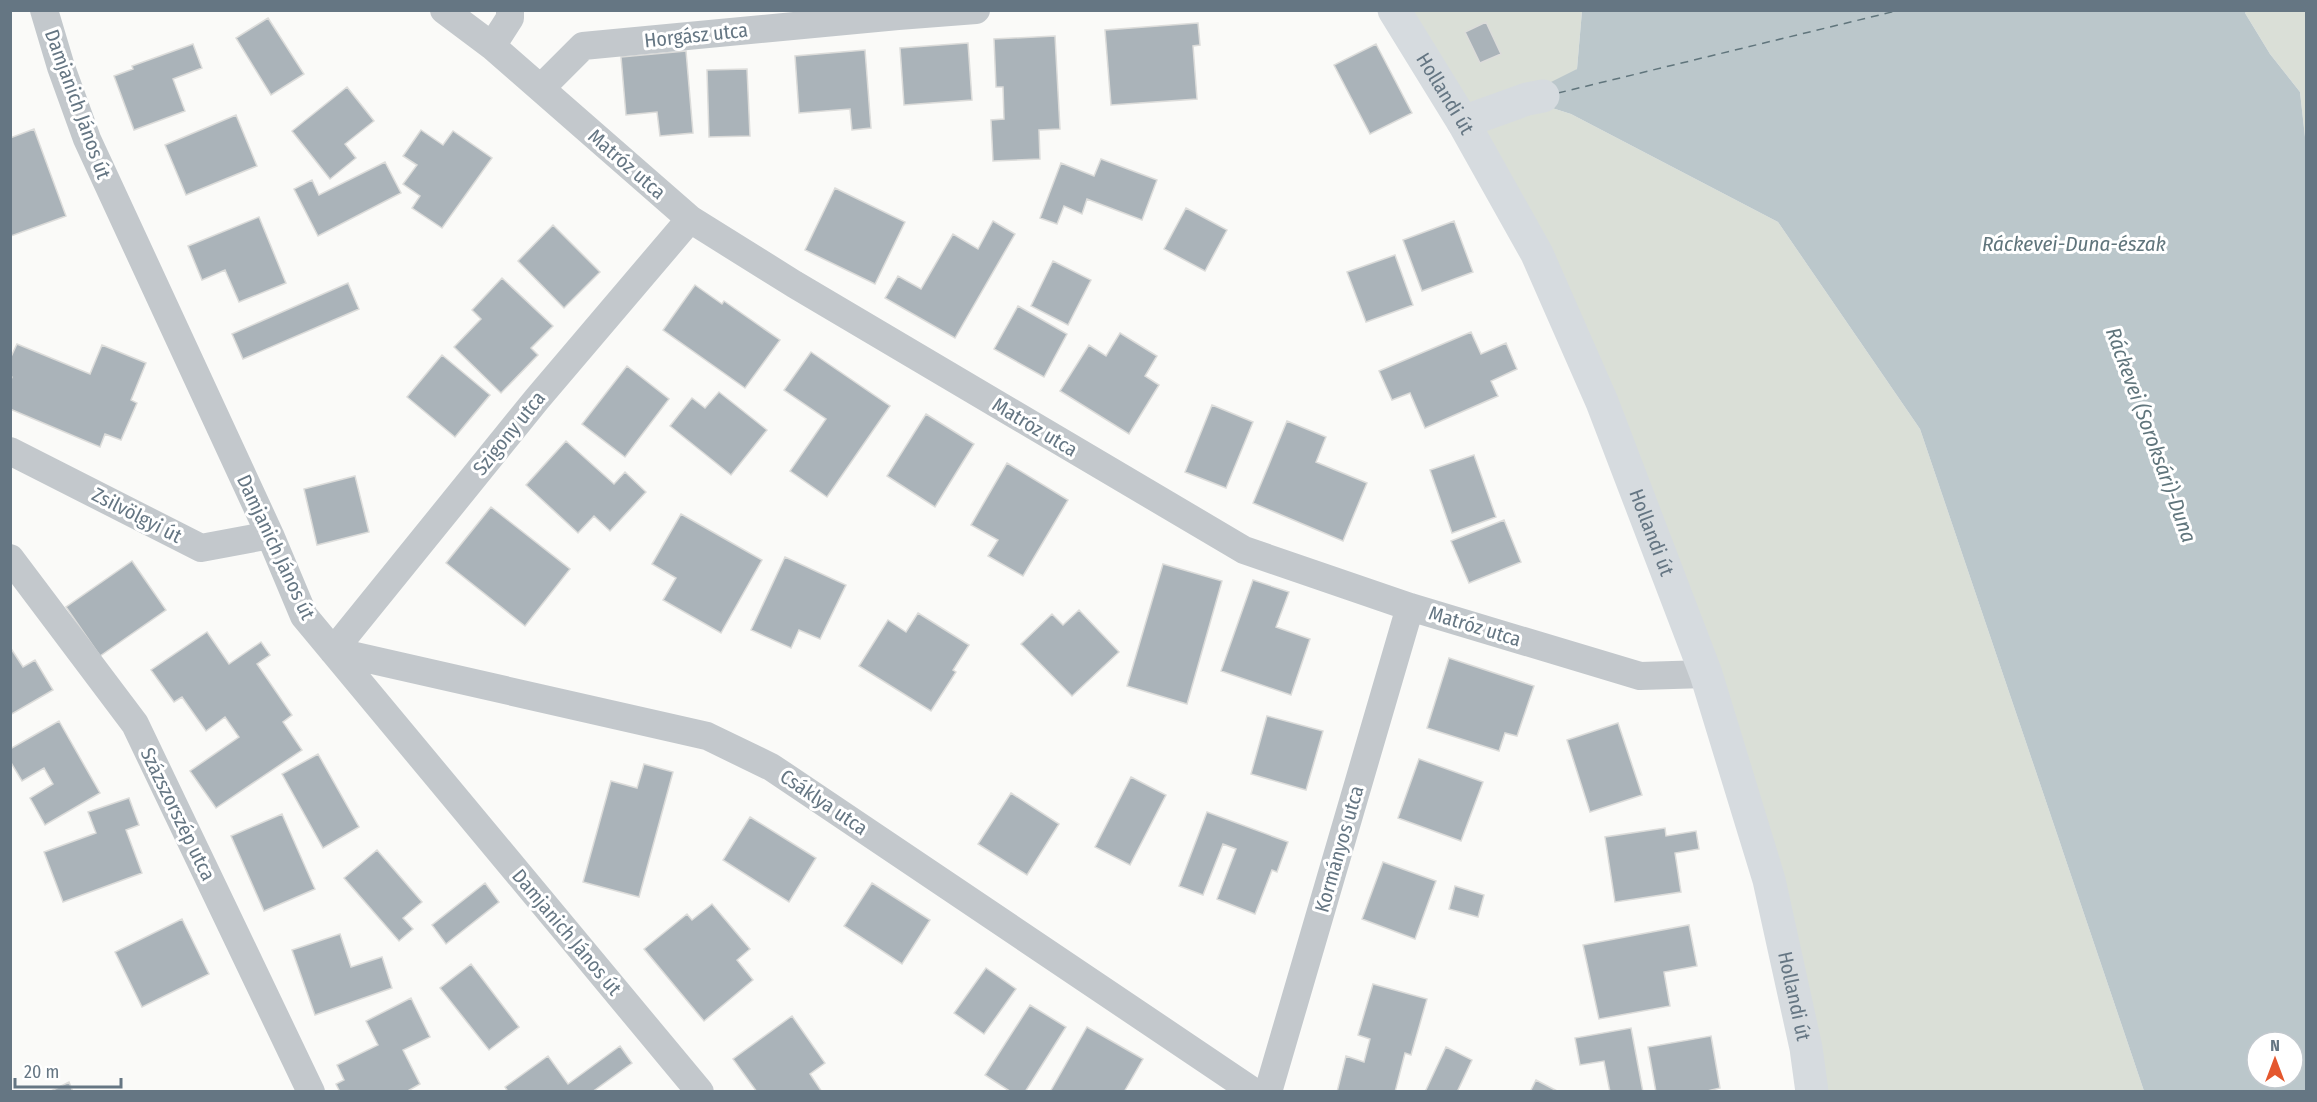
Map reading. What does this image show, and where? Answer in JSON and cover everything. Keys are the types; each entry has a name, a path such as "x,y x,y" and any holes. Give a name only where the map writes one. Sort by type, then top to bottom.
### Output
{"street":[{"name":"Damjanich János út","path":"44,10 60,67 87,139 270,535 304,616 700,1092"},
{"name":"Matróz utca","path":"444,10 542,88 690,219 794,284 1244,550 1410,607 1640,676 1706,674"},
{"path":"492,46 510,18 510,10"},
{"name":"Hollandi út","path":"1394,10 1463,122 1537,254 1598,392 1706,674 1769,880 1806,1048 1812,1092"},
{"name":"Horgász utca","path":"542,88 583,46 900,13 961,11"},
{"path":"1463,122 1543,96"},
{"name":"Szigony utca","path":"333,651 537,399 690,219"},
{"name":"Zsilvölgyi út","path":"10,451 201,548 270,535"},
{"name":"Százszorszép utca","path":"10,558 135,724 311,1092"},
{"name":"Kormányos utca","path":"1268,1092 1410,607"},
{"name":"Csáklya utca","path":"333,651 707,736 771,767 1254,1092"}],"shaded area":[{"path":"2246,10 2306,11 2306,146 2300,92 2270,54 2245,13"},
{"path":"1398,11 1582,11 1577,69 1549,107 1571,114 1778,222 1920,429 2144,1091 1812,1091 1769,880 1602,402"}],"water":[{"name":"Ráckevei-Duna-észak","path":"1582,11 2246,11 2245,13 2270,54 2300,92 2306,146 2306,1091 2144,1091 1920,429 1778,222 1571,114 1549,107 1539,88 1577,69"}],"building":[{"path":"268,18 304,74 271,95 236,38"},
{"path":"1486,22 1501,54 1480,63 1465,32"},
{"path":"1198,23 1200,45 1193,46 1197,99 1111,105 1105,30"},
{"path":"1055,36 1060,129 1039,130 1040,159 993,161 991,120 1004,119 1003,87 996,87 994,39"},
{"path":"968,43 972,100 904,105 900,48"},
{"path":"193,44 202,68 173,79 185,111 134,130 114,76 133,69 132,66"},
{"path":"1376,44 1412,113 1370,134 1334,65"},
{"path":"865,50 871,128 852,130 850,109 799,113 795,56"},
{"path":"686,51 693,133 660,136 657,112 626,115 621,57"},
{"path":"747,69 750,136 709,137 707,70"},
{"path":"347,87 374,121 345,144 356,158 330,179 292,131"},
{"path":"236,115 257,166 186,195 165,145"},
{"path":"34,129 66,216 11,236 10,138"},
{"path":"421,130 443,145 453,131 492,158 442,228 412,208 420,196 403,184 417,165 403,156"},
{"path":"1101,159 1157,180 1142,220 1087,199 1082,214 1064,206 1057,224 1040,218 1061,163 1094,176"},
{"path":"385,162 401,193 318,236 294,189 312,180 319,195"},
{"path":"835,188 905,222 875,284 805,250"},
{"path":"1186,208 1227,230 1205,271 1164,249"},
{"path":"259,217 286,283 239,302 225,270 202,280 188,246"},
{"path":"993,221 1015,234 955,338 885,298 898,276 921,289 953,234 978,249"},
{"path":"1454,221 1473,272 1422,291 1403,240"},
{"path":"553,225 600,272 564,308 518,261"},
{"path":"1395,255 1413,305 1366,322 1347,272"},
{"path":"1053,261 1091,280 1068,325 1031,306"},
{"path":"502,278 553,326 531,348 538,355 501,393 454,347 481,319 472,310"},
{"path":"348,283 359,309 243,359 232,334"},
{"path":"695,285 722,304 724,301 780,340 745,388 663,330"},
{"path":"1018,306 1067,334 1044,377 994,349"},
{"path":"1471,332 1481,354 1506,343 1517,369 1491,381 1498,396 1425,428 1410,393 1392,400 1379,371"},
{"path":"1120,333 1157,356 1145,376 1159,385 1129,434 1060,391 1089,345 1106,356"},
{"path":"17,344 90,374 102,345 146,363 131,400 137,403 121,440 105,434 100,447 10,409 12,377 10,376 10,359"},
{"path":"811,352 890,406 827,497 790,471 826,419 784,390"},
{"path":"442,355 490,395 455,437 407,397"},
{"path":"627,366 669,399 625,457 582,424"},
{"path":"719,392 767,430 731,475 670,426 692,398 705,408"},
{"path":"1212,405 1253,422 1226,488 1185,472"},
{"path":"926,414 974,444 935,507 887,476"},
{"path":"1287,421 1326,437 1316,462 1367,483 1343,541 1253,503"},
{"path":"566,441 614,484 625,472 646,492 610,531 594,516 578,533 526,485"},
{"path":"1474,455 1496,517 1452,533 1430,470"},
{"path":"1007,463 1068,500 1023,576 988,556 998,540 971,525"},
{"path":"355,476 369,532 317,545 304,489"},
{"path":"491,507 570,569 525,626 446,563"},
{"path":"681,514 762,560 721,633 663,600 676,578 652,564"},
{"path":"1504,520 1521,562 1469,583 1451,541"},
{"path":"785,557 846,585 820,639 799,630 791,648 751,630"},
{"path":"132,561 166,610 100,656 66,607"},
{"path":"1163,564 1222,581 1187,704 1127,686"},
{"path":"1253,580 1289,592 1276,627 1310,639 1291,695 1221,671"},
{"path":"1079,610 1119,652 1072,696 1021,644 1052,614 1063,625"},
{"path":"918,613 969,645 953,670 956,672 931,711 859,666 888,620 906,632"},
{"path":"207,632 229,664 261,642 270,655 257,664 292,715 283,722 302,750 216,808 190,771 239,737 225,717 206,731 182,697 174,702 151,670"},
{"path":"10,647 23,667 35,660 53,690 10,715"},
{"path":"1449,658 1534,686 1517,736 1505,733 1499,751 1427,728"},
{"path":"1267,716 1323,731 1306,790 1251,774"},
{"path":"59,721 100,793 45,825 30,798 53,784 44,768 22,781 10,761 10,749"},
{"path":"1618,723 1642,795 1590,812 1567,740"},
{"path":"318,754 359,827 323,848 282,774"},
{"path":"1419,759 1483,782 1461,841 1398,818"},
{"path":"644,764 673,772 639,897 583,882 611,781 637,788"},
{"path":"1131,777 1166,795 1130,865 1095,847"},
{"path":"1011,793 1059,824 1027,875 978,844"},
{"path":"129,798 139,825 126,830 142,873 63,902 44,852 96,833 88,812"},
{"path":"1207,812 1288,842 1277,872 1272,870 1255,914 1217,899 1236,849 1223,844 1203,895 1179,886"},
{"path":"282,814 315,889 264,911 231,836"},
{"path":"750,817 816,858 789,902 723,860"},
{"path":"1665,828 1666,836 1696,831 1699,849 1675,853 1681,892 1615,902 1605,837"},
{"path":"377,850 422,902 403,918 413,929 399,941 344,878"},
{"path":"1383,862 1436,881 1415,939 1362,919"},
{"path":"485,883 499,902 446,944 432,925"},
{"path":"872,883 930,920 902,964 844,926"},
{"path":"1455,886 1484,895 1478,917 1449,909"},
{"path":"712,904 750,949 737,960 753,980 704,1021 644,949 687,914 692,920"},
{"path":"182,919 209,974 142,1007 115,952"},
{"path":"1689,925 1697,966 1664,972 1670,1006 1599,1019 1583,945"},
{"path":"340,934 351,967 382,957 392,988 315,1015 292,950"},
{"path":"471,964 519,1027 489,1050 440,988"},
{"path":"986,968 1016,989 984,1034 954,1013"},
{"path":"1373,984 1427,999 1411,1055 1405,1053 1395,1092 1337,1092 1346,1056 1364,1062 1370,1039 1358,1035"},
{"path":"411,998 430,1037 403,1050 420,1084 406,1092 340,1092 336,1084 344,1080 337,1065 378,1045 366,1021"},
{"path":"1030,1005 1066,1027 1025,1092 1011,1092 985,1075"},
{"path":"792,1016 825,1063 810,1074 822,1092 757,1092 733,1059"},
{"path":"1087,1027 1143,1059 1124,1092 1050,1092"},
{"path":"1631,1028 1643,1092 1610,1092 1604,1061 1580,1065 1575,1038"},
{"path":"1711,1036 1720,1088 1703,1092 1656,1092 1648,1047"},
{"path":"620,1046 632,1063 592,1092 508,1092 505,1087 548,1056 568,1084"},
{"path":"1446,1047 1472,1060 1457,1092 1425,1092"},
{"path":"1536,1080 1559,1092 1530,1092"},
{"path":"69,1082 73,1092 49,1092"}],"ferry route":[{"path":"1558,93 1900,10"}],"water label":[{"name":"Ráckevei (Soroksári)-Duna","path":"2151,435"}]}
